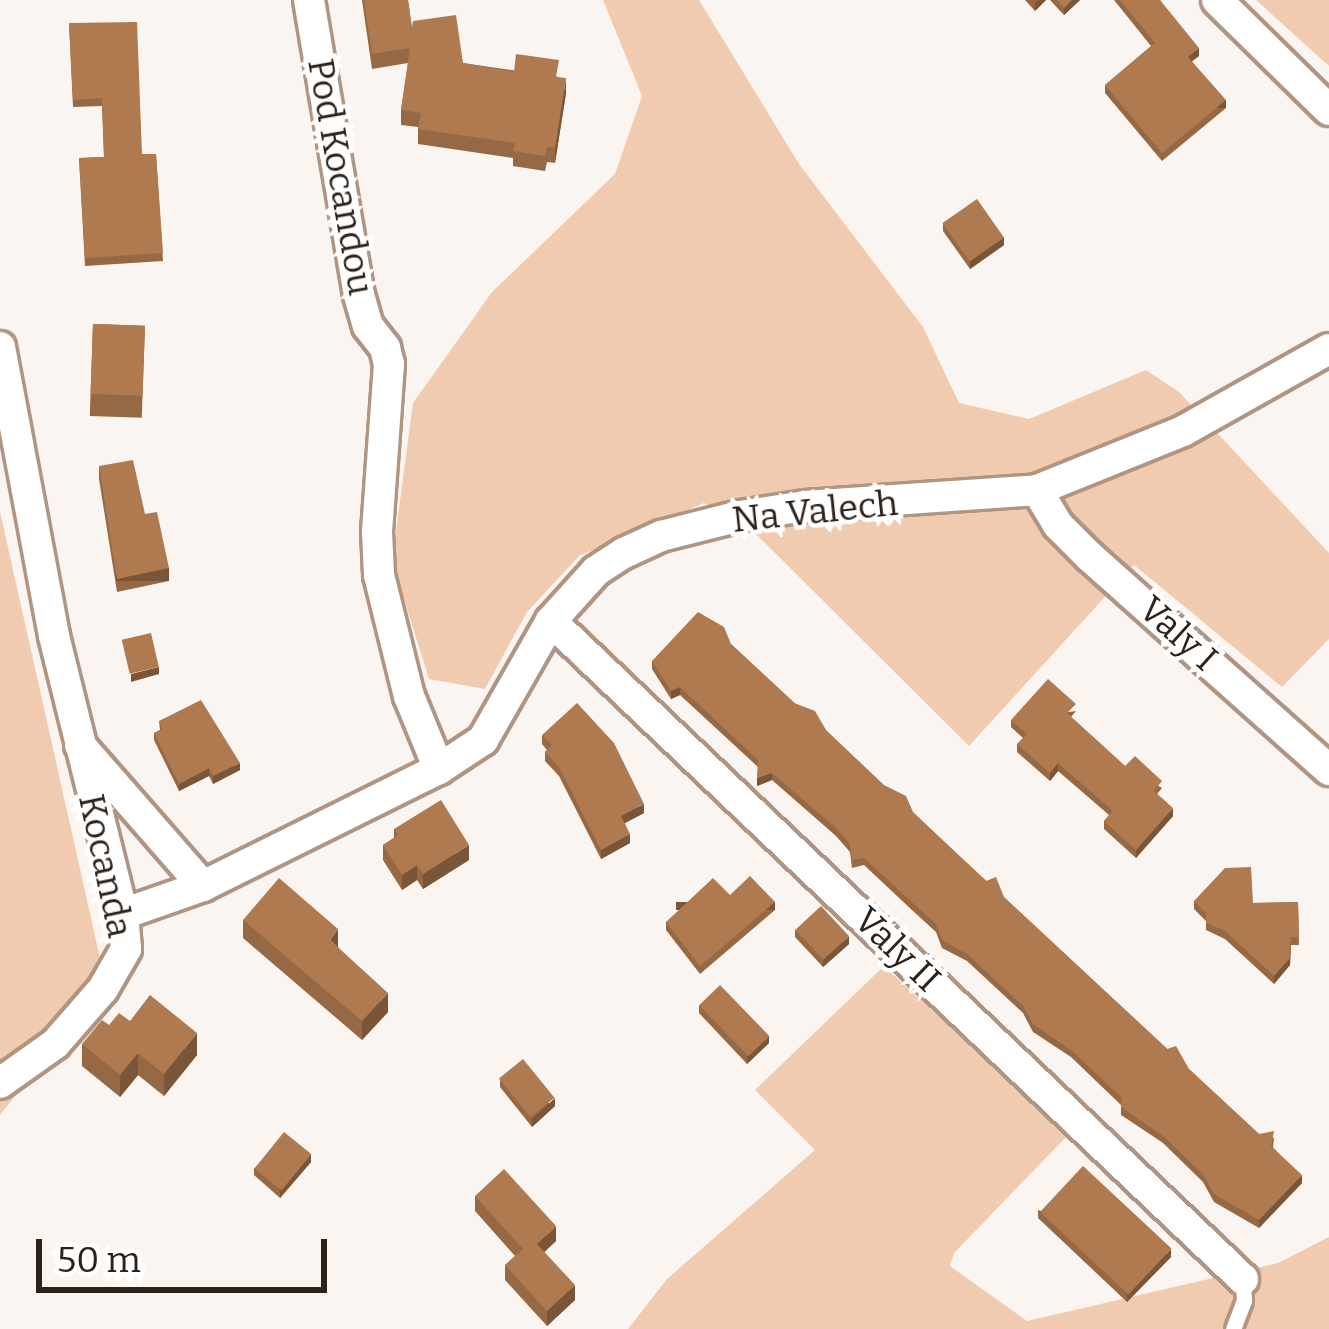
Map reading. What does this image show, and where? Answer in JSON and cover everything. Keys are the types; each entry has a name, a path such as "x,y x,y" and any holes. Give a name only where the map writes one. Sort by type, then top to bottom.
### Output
{"street":[{"name":"Pod Kocandou","path":"309,0 358,296 368,326 386,348 389,364 377,532 380,575 409,695 440,769"},
{"path":"1217,0 1329,110"},
{"name":"Kocanda","path":"0,347 76,740 123,914 126,950 103,989 55,1044 0,1083"},
{"name":"Na Valech","path":"123,914 203,886 440,769 483,740 551,621 596,571 661,536 805,506 1037,490 1183,430 1329,349"},
{"name":"Valy I","path":"1037,490 1058,525 1089,556 1329,770"},
{"name":"Valy II","path":"551,621 1243,1280"},
{"name":"Kocanda","path":"76,740 203,886"}],"lane":[{"path":"1233,1329 1244,1301 1243,1280"}],"shaded area":[{"path":"603,0 699,0 799,164 923,327 959,403 1029,419 1146,370 1179,392 1329,553 1329,639 1282,687 1134,565 969,746 758,536 704,503 579,556 527,612 485,689 429,679 392,561 413,403 492,292 615,174 642,96"},
{"path":"1256,0 1329,0 1329,66"},
{"path":"0,512 100,958 39,1066 0,1115"},
{"path":"884,966 1068,1135 954,1253 950,1266 1027,1321 1278,1263 1329,1237 1329,1329 628,1329 667,1279 815,1150 755,1090"}],"building":[{"path":"364,0 408,0 412,28 413,21 456,15 463,63 514,72 516,54 559,60 556,77 566,78 555,148 547,147 545,156 513,151 515,143 418,129 421,113 401,110 410,48 372,54"},
{"path":"1120,0 1160,0 1199,48 1188,57 1226,100 1162,153 1105,85 1155,43"},
{"path":"137,22 142,154 156,154 163,253 85,258 79,158 104,157 102,98 73,100 69,23"},
{"path":"977,199 1004,238 970,262 943,223"},
{"path":"93,324 145,326 143,396 91,394"},
{"path":"133,460 145,514 157,512 169,568 117,579 99,466"},
{"path":"698,612 724,627 731,644 794,703 815,711 826,730 884,785 906,796 913,812 986,881 996,877 1004,897 1167,1049 1176,1046 1189,1069 1259,1134 1274,1131 1271,1146 1302,1175 1259,1220 1214,1194 1203,1174 1163,1136 1121,1107 1122,1098 1071,1050 1033,1024 1023,1006 967,954 942,940 936,924 864,858 852,860 850,844 836,828 772,773 757,778 758,760 680,687 671,691 652,661"},
{"path":"151,633 159,667 130,674 122,640"},
{"path":"1048,679 1076,704 1067,713 1125,766 1135,756 1162,781 1154,791 1173,808 1136,850 1104,821 1113,811 1058,763 1050,773 1017,744 1027,734 1011,720"},
{"path":"201,700 240,763 213,776 209,768 179,784 154,733 162,729 159,721"},
{"path":"577,703 614,743 644,804 621,816 630,834 601,850 559,767 545,752 552,745 542,735"},
{"path":"441,800 469,845 423,874 417,865 402,875 383,845 398,835 394,829"},
{"path":"1251,867 1253,903 1298,902 1299,937 1291,937 1290,958 1274,976 1225,931 1206,923 1206,913 1194,901 1225,868"},
{"path":"750,876 775,902 700,966 666,922 713,878 730,895"},
{"path":"279,878 338,929 330,940 388,993 362,1021 243,920"},
{"path":"821,906 849,936 823,960 795,930"},
{"path":"720,985 769,1036 748,1056 699,1005"},
{"path":"150,995 197,1033 164,1074 138,1053 120,1075 82,1044 102,1020 109,1025 119,1013 130,1021"},
{"path":"523,1059 554,1098 530,1117 499,1079"},
{"path":"284,1132 311,1154 282,1191 254,1169"},
{"path":"1083,1166 1171,1249 1129,1295 1040,1212"},
{"path":"504,1169 556,1226 537,1244 575,1285 547,1311 505,1265 523,1249 475,1196"}]}
